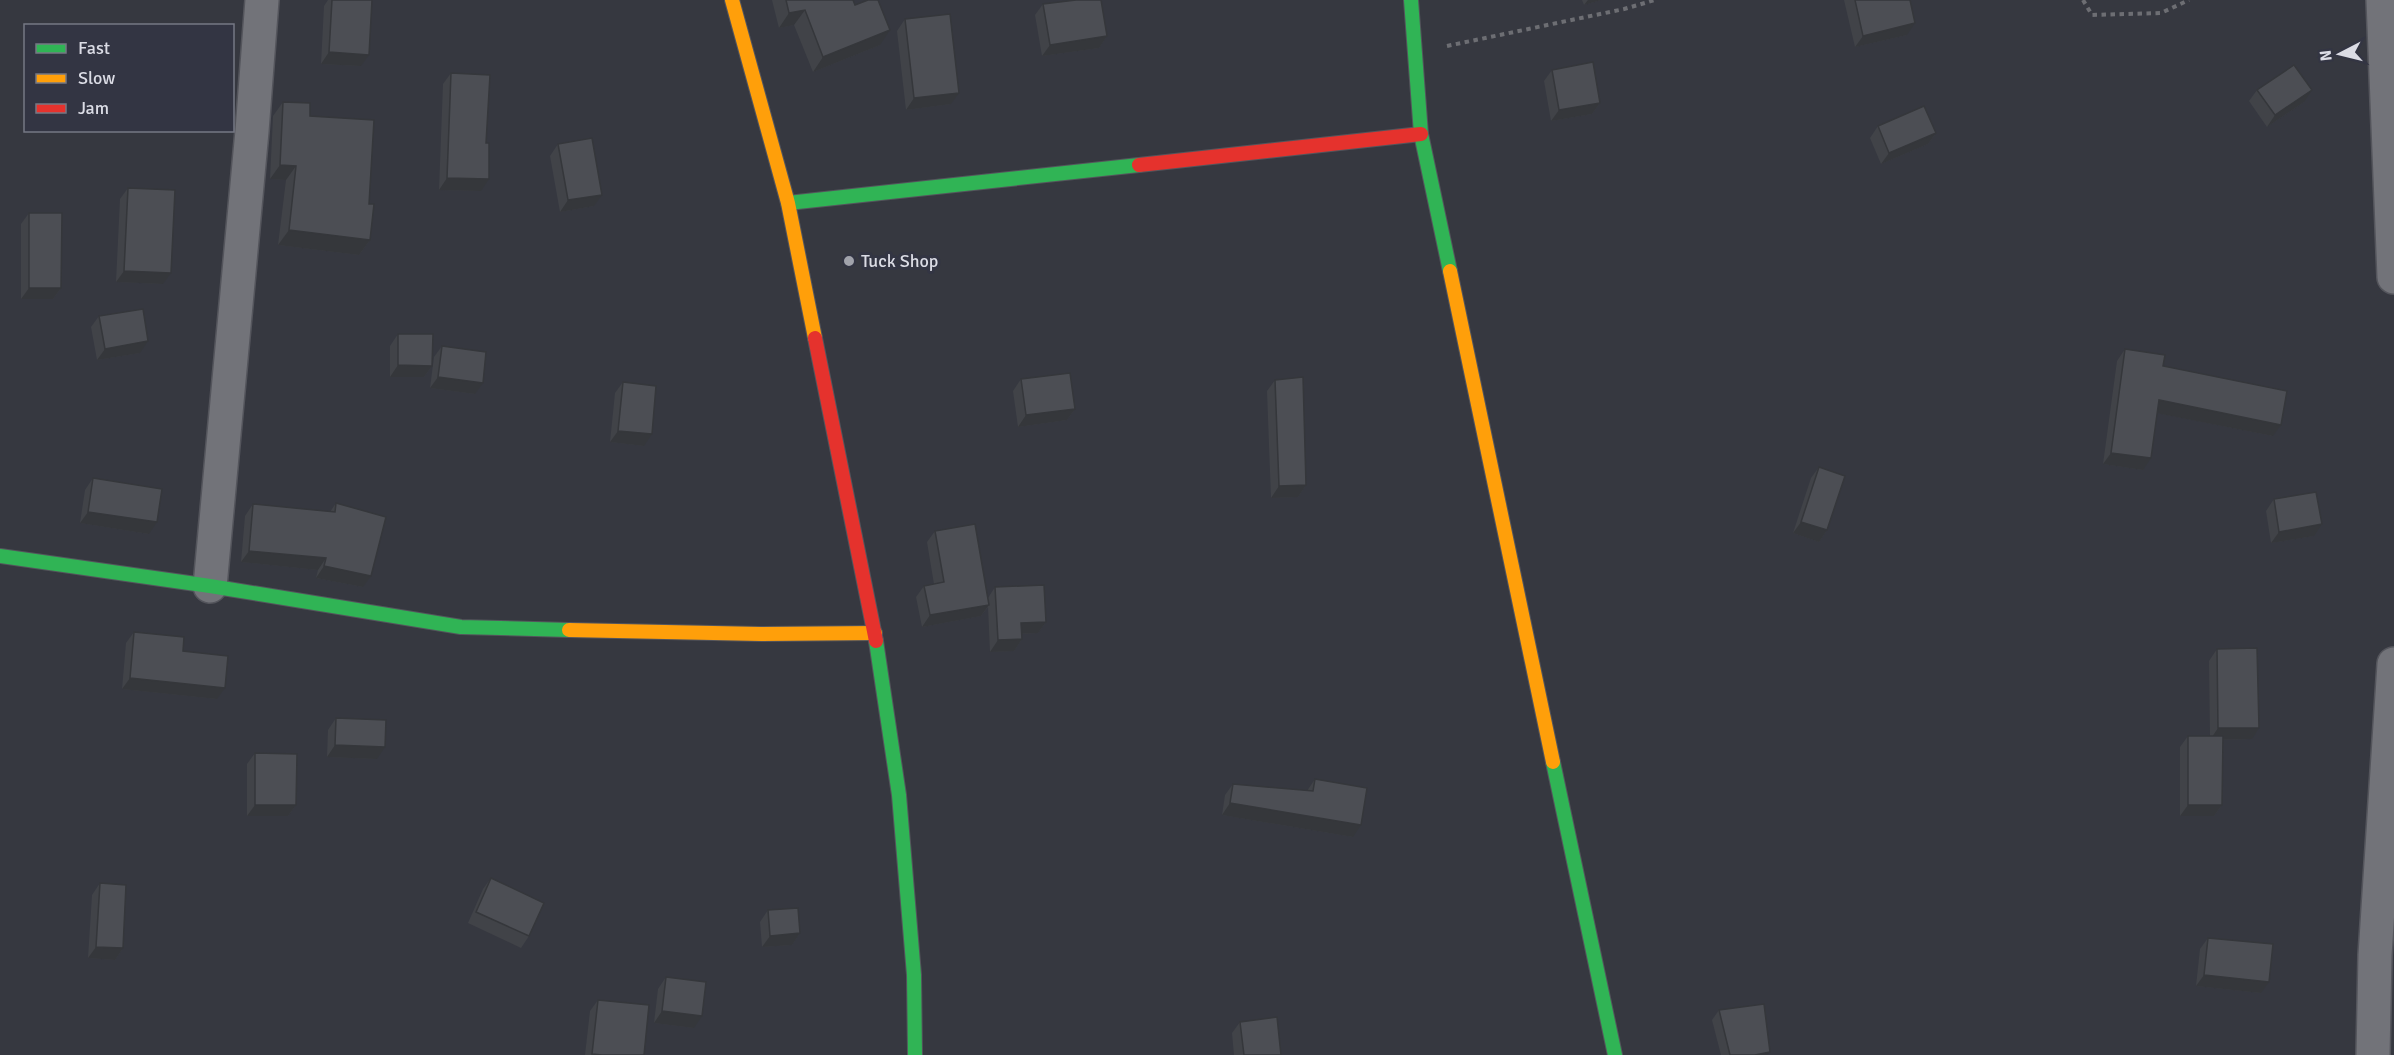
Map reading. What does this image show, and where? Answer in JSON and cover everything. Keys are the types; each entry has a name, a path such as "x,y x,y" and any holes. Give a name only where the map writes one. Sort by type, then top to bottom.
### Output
{"street":[{"path":"210,586 262,0"},
{"path":"732,0 788,203 875,633 899,795 914,975 915,1055"},
{"path":"1411,0 1421,134 1615,1055"},
{"path":"2383,0 2394,277"},
{"path":"788,203 1421,134"},
{"path":"0,556 210,586 461,627 749,633 875,633"},
{"path":"2373,1055 2375,955 2394,664"}],"path":[{"path":"1414,53 1624,9 1655,0"},
{"path":"2083,0 2092,15 2161,13 2189,0"}],"building":[{"path":"332,0 372,0 369,55 329,52"},
{"path":"786,0 853,0 855,5 868,0 878,0 890,30 823,57 805,10 789,13"},
{"path":"1101,0 1107,36 1050,45 1043,4"},
{"path":"1855,0 1910,0 1915,23 1863,36"},
{"path":"950,14 959,93 914,98 905,19"},
{"path":"1593,62 1600,103 1559,110 1552,70"},
{"path":"2294,65 2312,90 2275,115 2257,90"},
{"path":"451,73 490,75 486,143 489,143 489,179 447,178"},
{"path":"283,102 310,103 310,116 374,120 369,204 374,204 370,240 289,230 296,166 280,165"},
{"path":"1924,106 1936,133 1889,153 1878,126"},
{"path":"592,138 602,195 568,200 558,144"},
{"path":"128,188 175,190 171,273 124,271"},
{"path":"29,213 62,213 61,288 29,288"},
{"path":"143,309 148,341 105,349 99,316"},
{"path":"398,334 433,334 432,366 398,365"},
{"path":"442,346 486,352 483,383 438,377"},
{"path":"2125,349 2165,355 2163,366 2287,391 2281,425 2159,400 2151,458 2111,453"},
{"path":"1070,373 1075,409 1026,415 1021,379"},
{"path":"1303,377 1306,485 1279,486 1275,380"},
{"path":"623,382 656,386 652,434 618,431"},
{"path":"1819,467 1845,476 1827,530 1801,522"},
{"path":"93,478 162,489 157,522 88,512"},
{"path":"2316,492 2322,524 2279,532 2274,499"},
{"path":"336,503 386,517 371,576 324,566 326,558 249,551 253,504 335,512"},
{"path":"975,524 989,605 930,615 924,586 944,582 935,531"},
{"path":"1044,585 1046,622 1021,623 1022,639 998,640 995,587"},
{"path":"134,632 184,637 183,651 228,656 225,688 130,678"},
{"path":"2257,648 2259,728 2218,728 2217,649"},
{"path":"336,718 386,720 385,747 335,745"},
{"path":"2188,736 2223,736 2222,805 2188,805"},
{"path":"255,753 297,754 296,805 255,805"},
{"path":"1315,779 1367,788 1361,825 1230,803 1233,784 1313,791"},
{"path":"491,878 544,903 529,936 476,912"},
{"path":"100,883 126,885 123,948 96,947"},
{"path":"798,908 800,933 770,936 768,910"},
{"path":"2208,938 2273,944 2269,982 2204,975"},
{"path":"666,977 706,982 702,1016 662,1011"},
{"path":"598,1000 649,1005 644,1055 592,1054"},
{"path":"1764,1004 1770,1052 1755,1055 1730,1055 1719,1010"},
{"path":"1277,1017 1281,1055 1244,1055 1240,1022"}],"traffic: fast":[{"path":"1411,0 1421,134 1450,271"},
{"path":"788,203 1139,165"},
{"path":"0,556 210,586 461,627 569,630"},
{"path":"876,641 899,795 914,975 915,1055"},
{"path":"1553,762 1615,1055"}],"traffic: slow":[{"path":"732,0 788,203 815,338"},
{"path":"1450,271 1553,762"},
{"path":"569,630 761,634 875,633"}],"traffic: jam":[{"path":"1139,165 1421,134"},
{"path":"815,338 876,641"}],"place":[{"name":"Tuck Shop","path":"849,261"}]}
